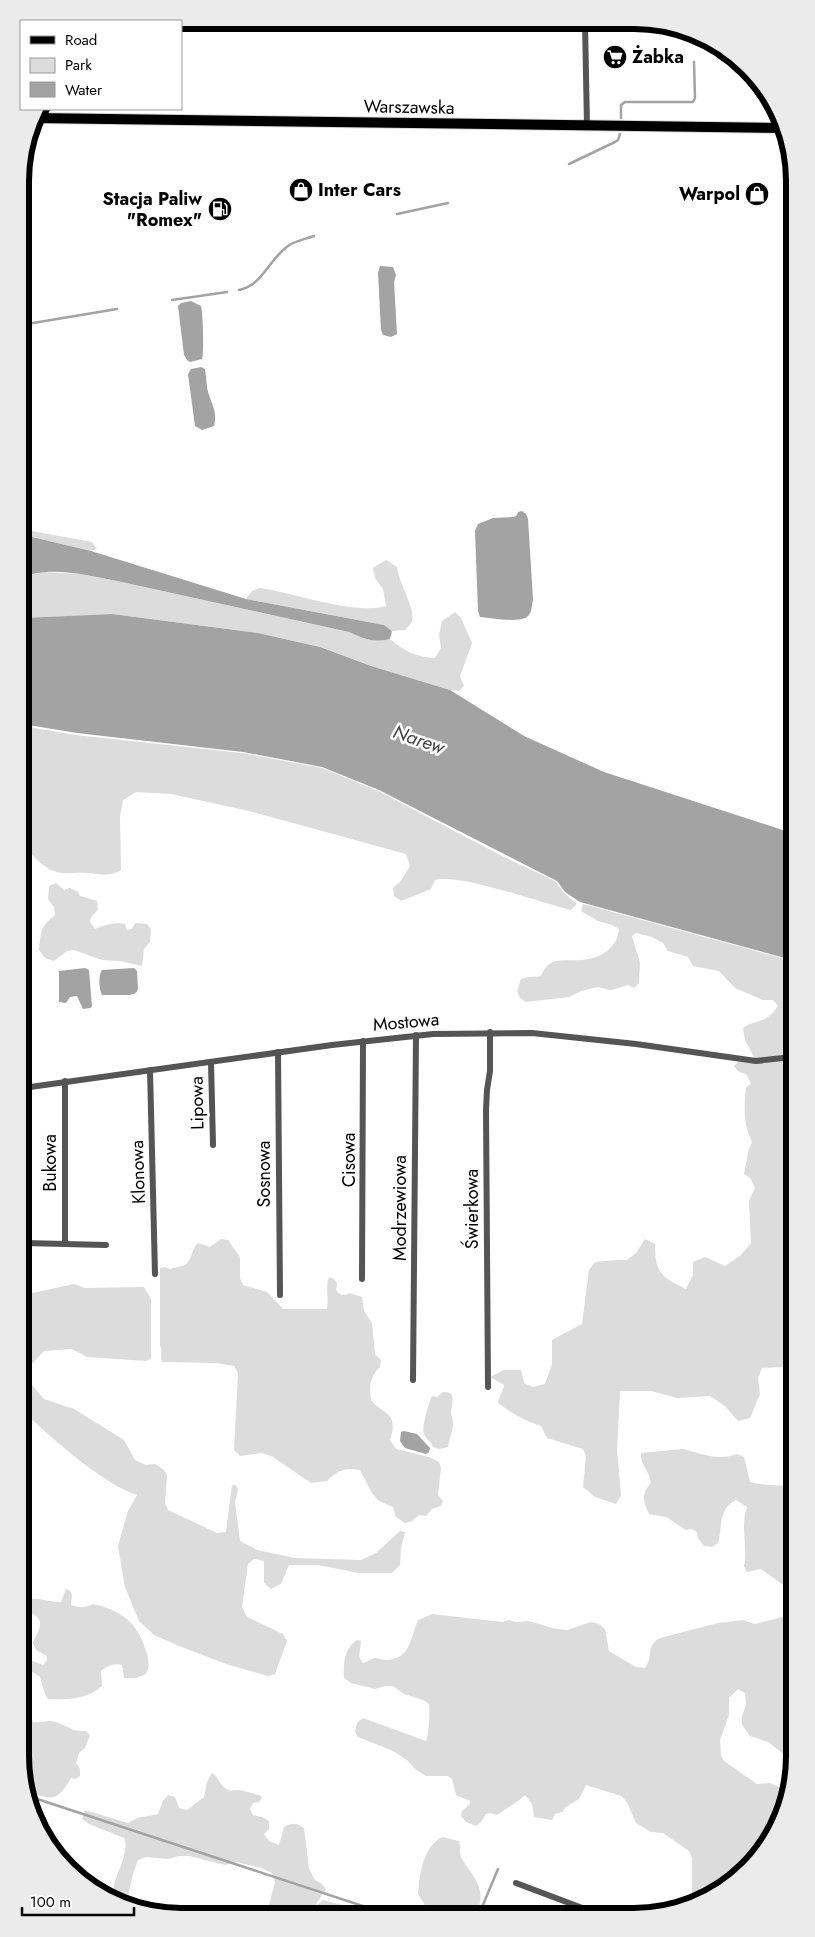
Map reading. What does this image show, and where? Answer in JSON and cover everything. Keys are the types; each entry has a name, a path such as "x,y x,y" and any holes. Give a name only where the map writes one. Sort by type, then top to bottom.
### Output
{"main road":[{"name":"Warszawska","path":"42,118 777,128"}],"street":[{"path":"585,29 588,126"},
{"name":"Mostowa","path":"29,1087 363,1041 416,1035 490,1032 564,1036 756,1061 786,1058"},
{"name":"Świerkowa","path":"488,1387 486,1110 490,1071 490,1032"},
{"name":"Modrzewiowa","path":"413,1380 416,1035"},
{"name":"Cisowa","path":"362,1279 363,1041"},
{"name":"Sosnowa","path":"278,1052 280,1295"},
{"name":"Lipowa","path":"211,1062 213,1145"},
{"name":"Klonowa","path":"150,1070 156,1274"},
{"name":"Bukowa","path":"65,1081 65,1244"},
{"path":"29,1243 106,1245"},
{"path":"516,1883 579,1908"}],"green space":[{"path":"29,530 92,542 97,549 91,551 29,537"},
{"path":"386,560 397,567 413,616 410,625 405,630 392,631 384,625 246,599 252,591 260,588 341,606 372,608 386,606 383,589 375,578 373,568"},
{"path":"46,572 79,574 117,581 349,632 369,640 390,639 411,653 435,658 441,648 439,635 442,621 455,612 461,618 472,643 460,676 464,686 459,691 450,690 371,666 320,647 258,633 112,614 29,618 29,575"},
{"path":"29,727 76,735 242,753 322,768 378,791 508,859 555,881 564,893 577,904 571,910 481,885 446,879 435,880 431,889 401,901 394,896 393,888 401,881 410,866 406,854 249,811 171,794 136,792 123,800 120,816 121,870 113,874 61,873 49,869 30,852"},
{"path":"56,883 64,890 70,888 78,892 80,896 97,901 98,910 91,917 90,922 95,929 121,923 125,924 127,930 132,929 135,923 147,924 151,929 150,942 144,949 142,966 120,961 102,960 74,950 67,951 54,961 45,958 39,950 40,938 44,926 55,915 54,907 48,899 49,886"},
{"path":"583,904 786,959 786,1368 762,1368 758,1378 760,1394 750,1418 738,1421 725,1406 710,1396 677,1398 651,1391 620,1391 617,1450 621,1495 616,1504 595,1497 583,1487 586,1456 583,1449 547,1438 541,1426 518,1416 498,1403 504,1385 490,1377 504,1370 521,1370 524,1383 533,1387 545,1384 552,1364 552,1340 582,1324 589,1270 595,1262 627,1260 636,1253 645,1239 655,1244 656,1262 661,1273 686,1289 693,1275 693,1262 705,1257 725,1266 741,1255 751,1243 749,1201 755,1188 751,1179 744,1174 752,1142 747,1128 745,1108 746,1087 751,1084 747,1075 738,1071 734,1066 738,1062 750,1062 754,1057 745,1040 743,1028 765,1019 778,1006 773,1000 763,1000 735,988 719,971 693,966 688,957 668,951 663,943 652,937 636,933 632,936 640,963 639,983 634,988 628,985 611,990 598,987 581,991 569,997 526,1002 520,998 517,991 521,979 541,976 547,966 553,962 594,958 606,952 615,943 619,929 598,921 581,911"},
{"path":"221,1239 228,1240 240,1257 240,1278 243,1285 267,1292 283,1309 327,1309 329,1277 337,1283 336,1290 339,1293 344,1295 350,1293 362,1297 364,1311 372,1323 375,1354 381,1360 380,1367 374,1374 371,1382 371,1400 389,1415 393,1424 390,1440 396,1449 429,1457 439,1462 441,1468 438,1495 443,1501 441,1506 432,1509 426,1516 419,1515 412,1521 405,1523 396,1517 393,1507 379,1501 372,1493 360,1470 338,1472 327,1481 311,1483 273,1457 262,1453 240,1456 234,1450 238,1373 234,1366 216,1363 162,1362 160,1345 160,1268 170,1269 185,1265 198,1243 210,1247"},
{"path":"74,1284 85,1288 144,1287 151,1299 151,1359 146,1361 87,1357 72,1349 44,1351 29,1367 29,1291 33,1293"},
{"path":"29,1382 44,1399 74,1409 124,1440 135,1460 146,1465 155,1464 164,1470 167,1475 165,1503 168,1510 217,1533 226,1532 232,1485 236,1485 238,1489 235,1502 240,1541 257,1550 295,1558 361,1560 376,1553 400,1531 405,1532 401,1548 400,1565 392,1573 359,1573 318,1565 289,1565 281,1584 271,1589 264,1583 264,1561 254,1559 248,1564 242,1607 247,1617 283,1634 287,1641 275,1674 268,1676 229,1665 154,1635 139,1621 125,1587 118,1546 128,1511 137,1495 124,1490 94,1471 29,1417"},
{"path":"443,1392 450,1393 453,1398 451,1412 453,1424 448,1447 439,1449 433,1447 423,1431 427,1409 432,1396 437,1397"},
{"path":"683,1449 717,1457 737,1454 744,1457 750,1482 786,1486 786,1584 782,1584 761,1569 747,1572 744,1566 744,1522 747,1507 736,1500 730,1504 723,1514 718,1543 712,1547 704,1546 698,1538 697,1532 692,1529 686,1530 666,1517 649,1514 645,1506 644,1494 651,1483 642,1461 641,1453"},
{"path":"66,1589 72,1595 71,1605 82,1607 93,1604 112,1610 127,1619 143,1641 149,1665 146,1674 136,1678 124,1678 122,1665 111,1665 101,1671 102,1686 90,1694 70,1699 48,1699 40,1677 29,1670 29,1660 43,1665 47,1660 47,1656 36,1650 33,1643 40,1623 37,1617 29,1612 29,1599 61,1602"},
{"path":"432,1614 502,1622 509,1620 516,1622 529,1621 556,1629 567,1630 591,1622 599,1624 605,1629 609,1651 636,1667 645,1668 648,1664 653,1644 660,1638 718,1623 742,1620 755,1624 786,1616 786,1754 782,1753 768,1742 750,1736 742,1725 742,1716 746,1705 745,1693 738,1689 729,1698 729,1715 720,1740 721,1755 724,1761 757,1784 770,1783 783,1788 775,1815 766,1832 742,1864 719,1883 692,1897 692,1858 689,1851 663,1833 651,1832 636,1823 627,1802 621,1796 586,1785 579,1799 566,1807 562,1812 555,1814 552,1820 534,1817 532,1804 525,1795 497,1815 486,1814 476,1826 466,1822 461,1816 462,1811 470,1804 470,1801 456,1795 452,1779 448,1776 426,1776 393,1751 358,1737 355,1732 357,1723 363,1718 426,1741 429,1723 429,1704 404,1694 393,1686 375,1689 351,1683 344,1678 344,1662 349,1647 353,1643 357,1640 361,1641 359,1657 363,1663 375,1658 394,1659 405,1652 418,1620"},
{"path":"29,1717 31,1717 33,1722 55,1722 76,1730 86,1731 90,1735 85,1748 79,1753 76,1763 80,1769 80,1776 76,1779 71,1778 57,1796 41,1796 34,1794 30,1777"},
{"path":"212,1773 228,1790 237,1790 261,1796 262,1798 259,1802 253,1803 250,1809 253,1815 269,1821 269,1829 264,1834 269,1841 279,1845 284,1827 289,1824 296,1824 304,1828 309,1869 315,1880 326,1889 313,1908 268,1908 275,1882 272,1873 261,1868 236,1862 225,1865 189,1856 168,1859 146,1857 138,1860 128,1899 113,1892 125,1849 124,1838 89,1824 82,1819 85,1810 128,1823 139,1818 158,1814 163,1801 168,1795 175,1797 179,1808 187,1810 204,1797 207,1782"},
{"path":"442,1837 459,1841 461,1857 476,1880 480,1892 479,1906 473,1908 427,1908 418,1894 421,1869 427,1854 436,1841"},
{"path":"323,1900 355,1908 315,1908"}],"water":[{"path":"380,266 393,267 396,275 394,282 397,334 391,337 383,335 381,330 378,273"},
{"path":"191,301 201,306 203,349 202,359 190,362 184,355 178,306 181,303"},
{"path":"201,367 205,369 208,391 215,415 214,426 202,430 195,426 188,374 191,369"},
{"path":"522,511 528,519 533,599 531,611 527,617 518,620 480,617 478,611 475,531 478,524 493,518 514,517 518,512"},
{"path":"29,537 91,551 246,599 384,625 392,631 390,639 369,640 349,632 81,574 42,572 29,576"},
{"name":"Narew","path":"112,614 258,633 320,647 371,666 450,690 524,736 604,772 786,831 786,958 580,902 565,892 557,881 379,790 322,767 243,752 77,733 29,725 29,618"},
{"path":"85,968 89,970 92,1007 83,1009 77,996 70,997 66,1003 59,1002 59,971"},
{"path":"134,968 137,971 138,989 136,993 130,995 102,995 99,982 102,970"},
{"path":"401,1432 417,1434 430,1448 429,1452 426,1454 405,1448 400,1441"}],"waterway":[{"path":"621,118 621,105 625,102 693,102 695,98 694,62"},
{"path":"569,164 615,142 620,134"},
{"path":"397,214 448,203"},
{"path":"239,290 254,283 281,251 297,241 314,236"},
{"path":"172,300 227,292"},
{"path":"29,324 117,309"},
{"path":"35,1798 369,1908"},
{"path":"482,1908 498,1869"}],"place":[{"name":"Żabka","path":"615,57"},
{"name":"Inter Cars","path":"301,190"},
{"name":"Warpol","path":"757,194"},
{"name":"Stacja Paliw \"Romex\"","path":"220,209"}]}
